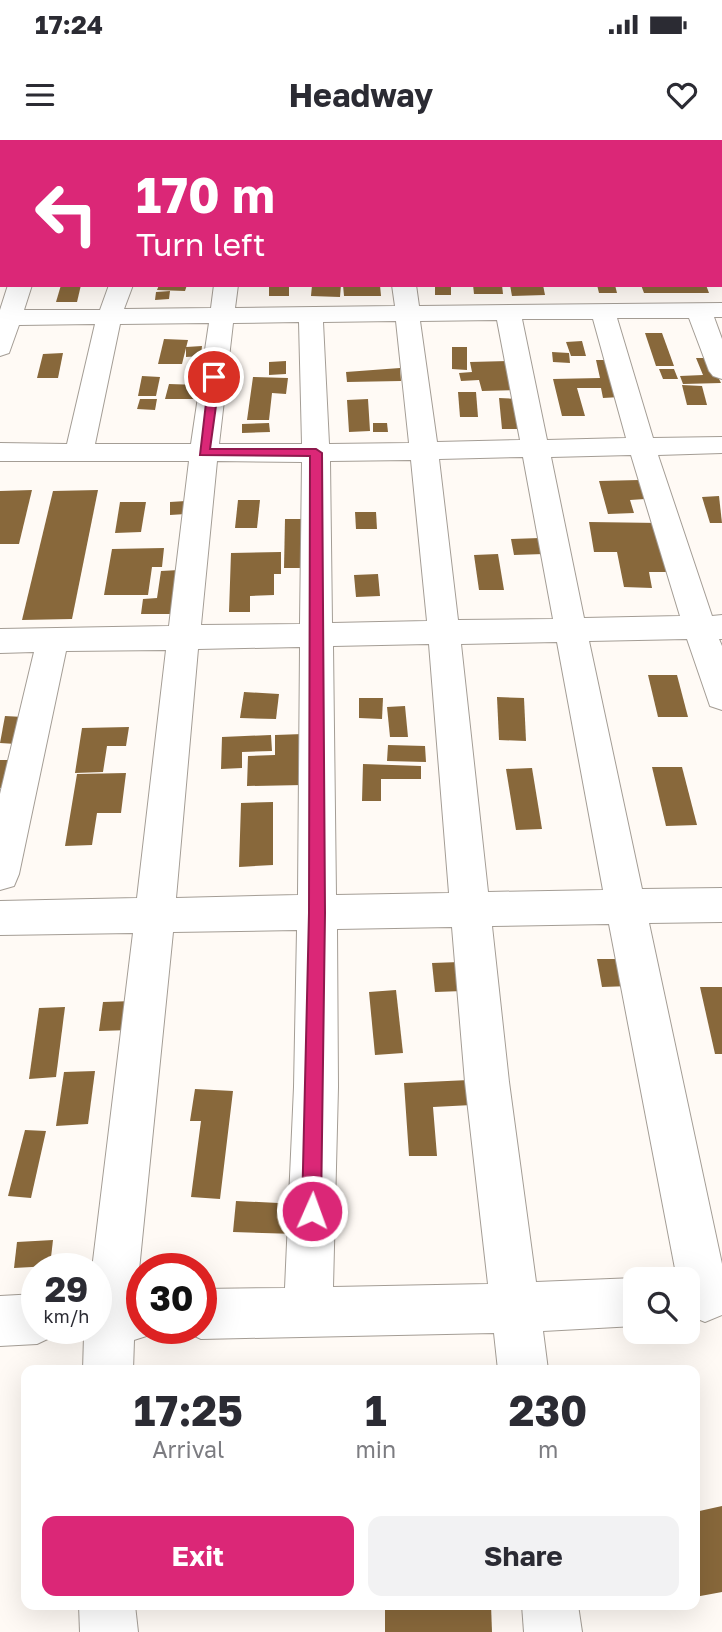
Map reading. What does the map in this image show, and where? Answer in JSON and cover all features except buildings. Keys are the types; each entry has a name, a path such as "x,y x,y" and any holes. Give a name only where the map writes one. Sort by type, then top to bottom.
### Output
{"street":[{"path":"0,348 4,318 19,287"},
{"path":"79,452 110,317 120,287"},
{"path":"561,287 567,312"},
{"path":"4,318 110,317 223,300 312,315 406,299 508,312 711,311 722,371"},
{"path":"406,299 434,533 487,1082 522,1365"},
{"path":"109,1365 116,1316 154,914 223,300"},
{"path":"603,311 642,447 711,627 722,697"},
{"path":"508,312 569,629 705,1299"},
{"path":"308,1311 316,1087 317,913 316,453 312,315"},
{"path":"0,452 316,453 722,445"},
{"path":"0,641 442,630 711,627"},
{"path":"0,874 53,639"},
{"path":"0,918 722,905"},
{"path":"217,1314 516,1308 623,1303"},
{"path":"0,1321 21,1320"},
{"path":"107,1610 108,1632"},
{"path":"551,1610 553,1632"}],"route":[{"path":"214,377 204,453 316,453 317,913 312,1211"}]}
